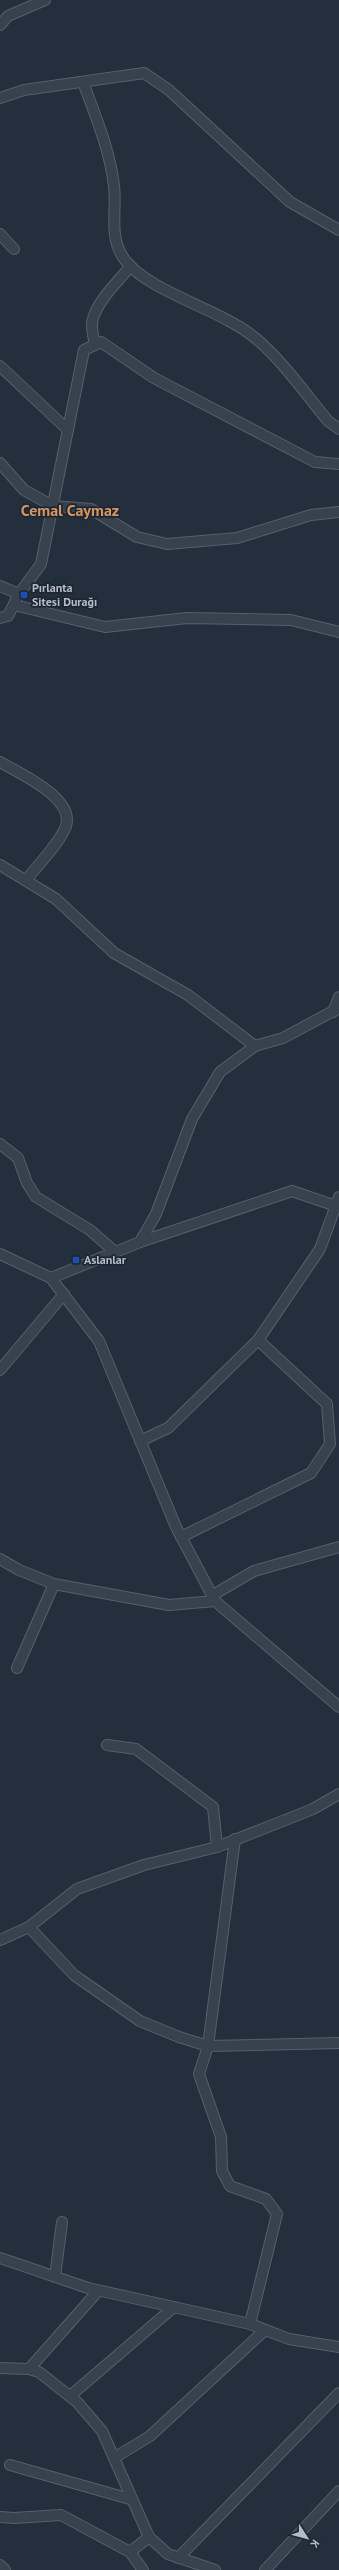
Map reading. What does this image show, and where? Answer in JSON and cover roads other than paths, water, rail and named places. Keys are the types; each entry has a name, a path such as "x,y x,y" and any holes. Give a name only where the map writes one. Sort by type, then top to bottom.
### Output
{"street":[{"path":"0,25 8,16 45,0"},
{"path":"0,98 24,90 144,73 169,90 290,202 339,230"},
{"path":"83,82 103,138 114,186 114,235 117,245 131,266 136,272 229,320 254,337 328,422 339,429"},
{"path":"0,234 14,249"},
{"path":"95,344 92,326 93,318 103,298 131,266"},
{"path":"0,618 8,616 19,594 41,564 84,350 95,344 101,342 154,378 315,462 339,464"},
{"path":"0,366 68,430"},
{"path":"0,463 24,490 53,506 91,509 137,537 167,544 237,538 311,516 339,512"},
{"path":"0,586 19,594"},
{"path":"14,605 106,627 187,618 291,620 339,632"},
{"path":"0,762 60,800 67,812 66,825 63,830 26,880"},
{"path":"0,865 56,899 114,953 188,995 254,1046"},
{"path":"140,1242 156,1214 192,1120 220,1072 254,1046 283,1038 336,1010 339,997"},
{"path":"0,1144 18,1158 27,1183 36,1197 90,1230 115,1252"},
{"path":"51,1278 140,1242 292,1190 338,1203 320,1249 258,1340 168,1428 140,1441"},
{"path":"0,1254 51,1278 99,1341 181,1537 214,1598 339,1707"},
{"path":"0,1370 64,1294"},
{"path":"181,1537 311,1473 330,1444 327,1404 258,1340"},
{"path":"0,1558 19,1570 54,1584 169,1605 214,1598 254,1571 339,1547"},
{"path":"17,1668 54,1584"},
{"path":"107,1745 136,1749 201,1796 213,1807 217,1847"},
{"path":"0,1940 29,1927 77,1889 144,1865 217,1847 313,1809 339,1794"},
{"path":"235,1839 208,2046 199,2074 221,2137 222,2171 230,2186 266,2199 277,2214 250,2324"},
{"path":"29,1927 74,1975 140,2021 179,2037 208,2046 339,2043"},
{"path":"55,2277 62,2222"},
{"path":"0,2258 98,2291 250,2324 289,2339 339,2347"},
{"path":"29,2369 98,2291"},
{"path":"70,2396 174,2307"},
{"path":"114,2458 150,2436 265,2330"},
{"path":"0,2368 29,2369 39,2372 70,2396 102,2431 130,2500 148,2537 168,2554 215,2570"},
{"path":"178,2558 339,2393"},
{"path":"10,2465 130,2500"},
{"path":"265,2570 339,2491"},
{"path":"0,2517 61,2515 130,2552 143,2570"},
{"path":"130,2552 148,2537"},
{"path":"0,2565 5,2570"}],"place":[{"name":"Pırlanta Sitesi Durağı","path":"24,595"},
{"name":"Aslanlar","path":"76,1260"}],"district":[{"name":"Cemal Caymaz","path":"70,510"}]}
